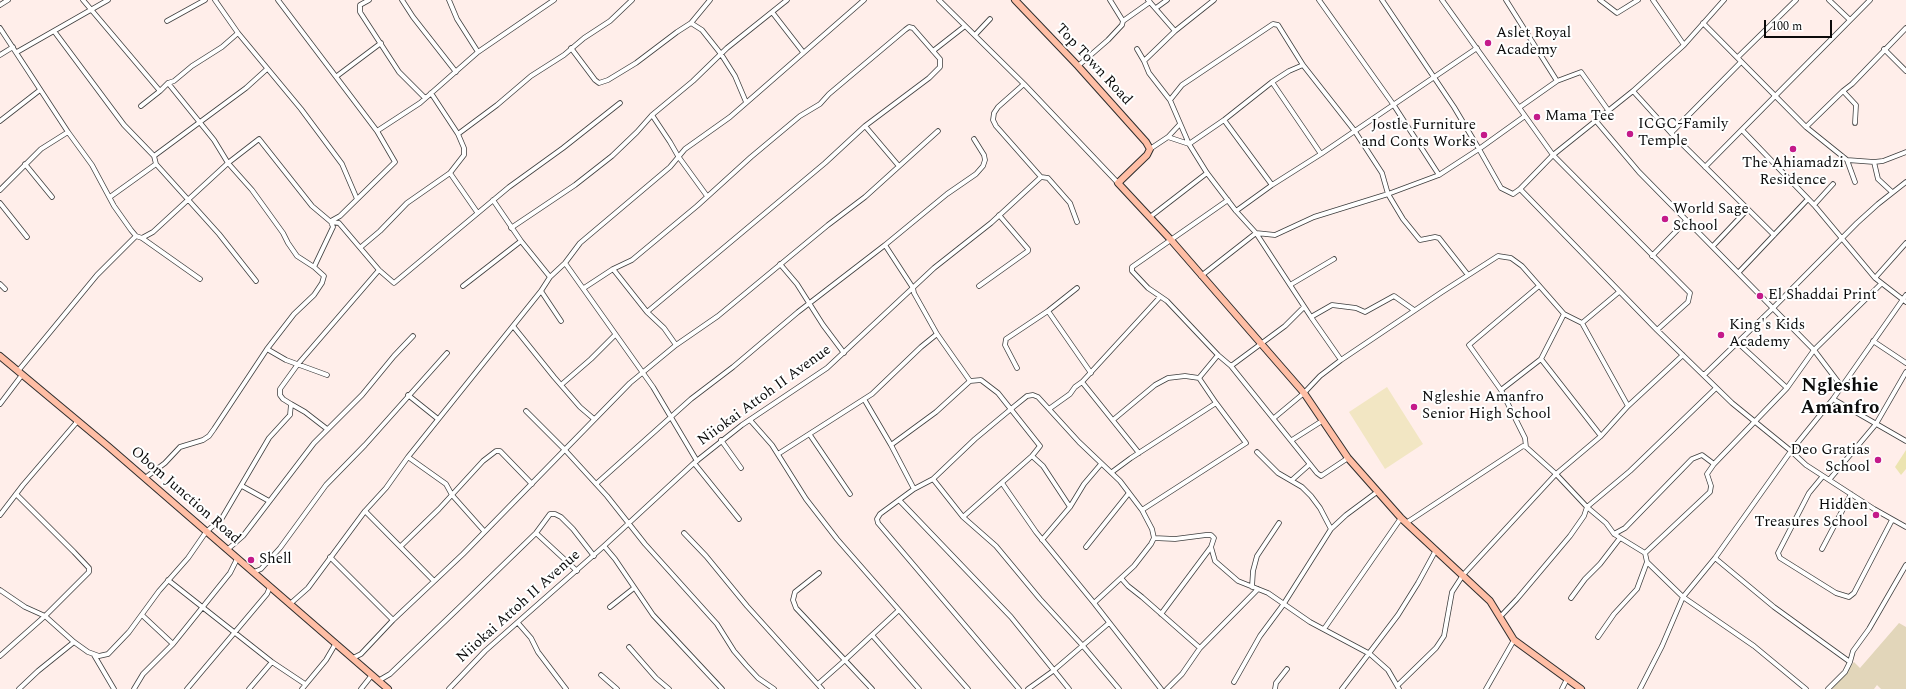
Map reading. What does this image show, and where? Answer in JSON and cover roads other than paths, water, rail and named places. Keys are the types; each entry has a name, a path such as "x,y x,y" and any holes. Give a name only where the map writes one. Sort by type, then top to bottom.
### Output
{"street":[{"path":"0,5 8,0"},
{"path":"83,0 160,91"},
{"path":"17,52 91,8 108,0"},
{"path":"167,21 205,0"},
{"path":"215,0 238,33 302,109 342,164 357,199"},
{"path":"278,0 337,76 377,131 395,162 340,216 331,222"},
{"path":"369,0 360,5 359,9 399,72 425,98"},
{"path":"402,0 413,17 456,72"},
{"path":"449,0 457,19 478,52"},
{"path":"377,131 388,126 425,98 478,52 554,0"},
{"path":"458,134 497,106 531,76 564,55 584,38 610,21 632,0"},
{"path":"571,48 595,80 599,83 608,80 636,63 691,23 710,0"},
{"path":"511,228 575,185 612,156 652,115 681,92 737,39 787,0"},
{"path":"290,604 308,588 365,511 386,488 408,457 541,291 550,277 565,263 580,243 670,167 678,156 692,143 730,117 864,0"},
{"path":"939,0 1024,84 1171,240 1304,393 1348,458 1403,521 1490,601 1501,616 1514,640 1581,689"},
{"name":"Top Town Road","path":"1015,0 1078,66 1146,142 1150,149"},
{"path":"1110,0 1123,21"},
{"path":"1156,8 1167,0"},
{"path":"1144,61 1175,31 1214,0"},
{"path":"1319,0 1393,104 1439,175"},
{"path":"1382,0 1454,107 1501,188 1513,194 1553,155 1633,91 1684,45 1724,0"},
{"path":"1442,0 1553,155 1690,293 1688,302 1657,330"},
{"path":"1506,0 1557,82"},
{"path":"1600,0 1617,14 1638,0"},
{"path":"1653,0 1684,45"},
{"path":"1738,58 1796,0"},
{"path":"1829,0 1850,20"},
{"path":"1705,167 1870,0"},
{"path":"1078,66 1115,33 1122,25 1123,21 1149,1 1175,31"},
{"path":"772,12 803,52"},
{"path":"975,35 990,19"},
{"path":"691,23 702,30 721,54 735,76 746,102"},
{"path":"1703,23 1806,127 1847,160 1855,182"},
{"path":"1170,100 1182,85 1273,24 1278,25 1303,65 1354,130 1382,173 1388,194 1403,219 1420,240 1435,237 1439,238 1468,275"},
{"path":"933,51 966,26"},
{"path":"584,288 613,269 632,260 800,116 820,104 829,94 905,30 909,27 912,28 941,62 938,70 865,126 825,163 647,312"},
{"path":"0,28 68,132 92,165 118,213 136,236 142,238 200,279"},
{"path":"1806,127 1852,84 1884,49 1906,28"},
{"path":"54,31 124,125 154,156 156,164 219,234 256,281"},
{"path":"141,106 168,83 174,81 192,66 222,48 238,33"},
{"path":"337,76 381,43"},
{"path":"0,55 13,47"},
{"path":"1236,211 1272,185 1321,154 1354,130 1477,48"},
{"path":"1137,49 1149,73 1170,100 1188,144 1206,173 1236,211 1256,233 1311,318 1341,360"},
{"path":"1884,49 1906,71"},
{"path":"1671,133 1741,62"},
{"path":"1188,144 1224,120 1272,82 1289,71 1303,65"},
{"path":"154,156 246,88 267,69"},
{"path":"1520,107 1557,82 1581,72 1608,110"},
{"path":"1272,82 1321,154"},
{"path":"145,478 165,463 180,447 209,436 267,349 289,320 314,295 322,283 324,276 314,266 297,256 283,233 252,190 228,163 221,149 168,83"},
{"path":"1024,84 998,106 994,113 993,120 1002,133 1042,177 1048,178 1070,203 1077,222"},
{"path":"0,121 40,90"},
{"path":"1633,91 1671,133 1747,210 1774,235"},
{"path":"1843,91 1856,105 1855,123"},
{"path":"361,247 380,231 407,203 450,173 461,160 465,152 458,134 431,93"},
{"path":"331,222 339,223 379,270 394,283 477,212 620,102"},
{"path":"652,115 678,156 707,196"},
{"path":"1201,276 1256,233 1275,234 1314,217 1388,194 1439,175 1525,116"},
{"path":"1224,120 1272,185"},
{"path":"1596,121 1639,172 1739,272 1814,350 1842,387"},
{"path":"1118,183 1147,155 1150,149 1168,137 1180,124"},
{"path":"865,126 898,165"},
{"path":"1742,130 1814,205 1874,278 1904,301"},
{"path":"353,658 361,654 393,620 532,484 594,419 642,372 676,345 718,316 780,264 865,197 898,165 938,131"},
{"path":"0,190 41,149 68,132"},
{"path":"1168,137 1188,144"},
{"path":"142,238 149,235 162,224 187,199 228,163 259,139 312,206 331,222 333,227 314,266"},
{"path":"596,484 691,399 733,368 809,303 885,245 983,166 985,160 984,155 974,139"},
{"path":"1847,160 1874,162 1906,152"},
{"path":"1874,162 1878,179 1892,192"},
{"path":"25,164 52,197"},
{"path":"110,197 156,164"},
{"path":"450,173 477,212"},
{"path":"1150,217 1206,173"},
{"name":"Niiokai Attoh II Avenue","path":"449,689 476,660 594,556 695,462 750,420 816,376 844,353 942,261 999,216 1042,177"},
{"path":"1704,375 1842,239 1892,192 1906,182"},
{"path":"1814,205 1833,184"},
{"path":"1520,188 1610,280 1619,292 1716,388 1806,465 1892,520 1906,527"},
{"path":"1739,272 1808,199"},
{"path":"493,200 511,228 550,277"},
{"path":"1228,200 1132,267 1135,275 1160,297 1167,301 1218,355 1232,366 1321,476 1348,458"},
{"path":"0,203 28,237"},
{"path":"1713,246 1747,210"},
{"path":"979,286 1028,251 1028,249 999,216"},
{"path":"1652,256 1686,220"},
{"path":"0,404 20,373 97,275 136,236"},
{"path":"463,286 521,241"},
{"path":"1874,278 1906,243"},
{"path":"885,245 913,288 914,293 937,334 970,381"},
{"path":"1274,418 1304,393 1320,376 1341,360 1414,310 1498,256 1506,256 1511,258 1522,266 1564,314 1582,323 1628,406"},
{"path":"1290,285 1334,259"},
{"path":"565,263 584,288 671,416 695,462 740,519"},
{"path":"780,264 844,353"},
{"path":"613,269 647,312 664,328 676,345"},
{"path":"327,429 305,412 283,399 280,392 298,364 379,270"},
{"path":"0,284 5,289"},
{"path":"1645,554 1710,492 1711,486 1707,474 1714,464 1787,388 1814,350 1882,284"},
{"path":"1539,286 1469,345 1501,390 1525,438 1526,447 1556,474 1587,507 1606,523 1614,534 1645,554 1647,562 1683,597 1754,646 1806,689"},
{"path":"1018,368 1005,342 1077,288"},
{"path":"541,291 560,321"},
{"path":"1582,323 1619,292"},
{"path":"1640,689 1662,646 1683,597 1715,558 1791,451 1834,399 1904,301 1906,295"},
{"path":"1311,318 1332,305 1356,308 1365,312 1394,296 1414,310"},
{"path":"1049,409 1070,394 1075,387 1091,373 1160,297"},
{"path":"1232,366 1285,326 1304,307"},
{"path":"1048,311 1091,373"},
{"path":"1501,390 1541,359 1564,314"},
{"path":"513,326 580,407 594,419"},
{"path":"778,454 864,399 921,346 937,334"},
{"path":"561,385 591,359 615,335"},
{"path":"227,550 243,536 301,459 327,429 362,395 394,356 413,336"},
{"path":"1874,341 1906,363"},
{"path":"1738,343 1787,388"},
{"path":"267,349 327,376"},
{"path":"254,572 261,569 280,548 326,485 365,445 447,353"},
{"path":"1200,378 1218,355"},
{"name":"Obom Junction Road","path":"0,356 145,478 388,689"},
{"path":"1211,546 1215,561 1238,581 1252,588 1268,593 1283,605 1370,654 1388,670 1398,687 1436,648 1444,636 1452,592 1463,575 1556,474 1601,436 1628,406 1683,356"},
{"path":"1541,359 1601,436"},
{"path":"1829,480 1876,424 1906,372"},
{"path":"1113,420 1155,385 1168,378 1185,376 1200,378 1216,403 1246,443 1142,510"},
{"path":"891,446 936,412 970,381 981,380 988,384 1011,409 1040,446 1038,451 963,517"},
{"path":"1082,382 1139,453"},
{"path":"1501,616 1570,536 1584,516 1587,507 1630,471 1716,388"},
{"path":"408,395 438,419"},
{"path":"1019,689 878,524 877,519 880,514 914,489 933,479 975,439 1027,396 1033,395 1038,397 1101,464 1112,472 1142,510 1150,523 1154,538"},
{"path":"864,399 914,489"},
{"path":"1834,399 1906,441"},
{"path":"1112,472 1216,403"},
{"path":"0,590 25,607 45,616 74,642 94,654 99,656 108,654 142,616 168,580 188,558 206,532 222,518 269,438 290,415 291,404"},
{"path":"526,411 596,484 645,544 717,624 734,652 758,678 774,689"},
{"path":"0,515 73,427 76,423 76,419"},
{"path":"750,420 778,454 806,499 837,539 968,689"},
{"path":"1292,440 1322,421"},
{"path":"810,434 850,494"},
{"path":"722,440 741,468"},
{"path":"1324,629 1403,521 1523,446 1526,447"},
{"path":"401,546 452,495 483,461 496,451 500,451 532,484"},
{"path":"1257,452 1278,473 1292,480 1311,496 1320,508 1331,529"},
{"path":"1032,456 1043,466 1070,507"},
{"path":"1614,534 1625,528 1696,456 1702,456 1714,464"},
{"path":"408,457 440,478 446,484 452,495 484,531"},
{"path":"1042,540 1070,507 1084,484 1101,464"},
{"path":"1292,480 1310,464"},
{"path":"1822,476 1809,494 1778,553 1780,558 1836,593 1849,597 1854,593 1892,520"},
{"path":"933,479 963,517 996,546 1040,599 1083,646 1119,689"},
{"path":"1002,483 1014,503 1042,540 1110,623 1161,689"},
{"path":"242,486 269,501"},
{"path":"1234,682 1260,636 1283,605 1331,529 1346,514 1377,492"},
{"path":"1086,547 1129,493"},
{"path":"0,656 45,616 87,575 88,568 16,494"},
{"path":"1822,549 1851,494"},
{"path":"899,500 1011,617 1069,689"},
{"path":"365,511 434,581"},
{"path":"378,681 390,674 536,533 550,514 555,514 562,518 574,529 594,556"},
{"path":"1252,588 1253,571 1257,556 1279,523"},
{"path":"536,533 577,571"},
{"path":"684,533 706,556 748,606 822,689"},
{"path":"1154,538 1211,535 1214,538 1211,546 1161,614"},
{"path":"1094,603 1134,566 1154,538"},
{"path":"1571,598 1620,538"},
{"path":"604,546 615,558 653,615 722,689"},
{"path":"1342,689 1370,654 1418,583 1436,550"},
{"path":"330,557 393,620"},
{"path":"1715,558 1774,607 1850,662"},
{"path":"134,689 143,674 173,644 230,573 237,559"},
{"path":"1598,637 1614,614 1637,590 1647,562"},
{"path":"1828,689 1845,672 1854,651 1873,623 1906,565"},
{"path":"819,573 795,592 793,600 796,608 844,662 872,689"},
{"path":"1121,578 1128,586 1200,648"},
{"path":"168,580 272,662 305,684"},
{"path":"187,689 267,594 270,586"},
{"path":"610,607 634,588"},
{"path":"1167,689 1182,674 1200,648 1258,589"},
{"path":"0,598 4,593"},
{"path":"818,684 844,662 899,610"},
{"path":"142,616 173,644"},
{"path":"518,622 531,638 538,652 566,689"},
{"path":"1028,689 1053,671 1110,623"},
{"path":"872,635 919,689"},
{"path":"1486,689 1514,640"},
{"path":"19,689 38,671 74,642"},
{"path":"302,689 326,660 336,643"},
{"path":"629,647 656,678 669,689"},
{"path":"94,654 114,689"},
{"path":"249,689 272,662"},
{"path":"1275,689 1276,683 1287,669"},
{"path":"361,689 372,675"},
{"path":"601,676 617,689"},
{"path":"1562,689 1567,680"}],"place":[{"name":"Aslet Royal Academy","path":"1488,43"},
{"name":"Mama Tee","path":"1537,117"},
{"name":"ICGC-Family Temple","path":"1630,134"},
{"name":"Jostle Furniture and Conts Works","path":"1484,135"},
{"name":"The Ahiamadzi Residence","path":"1793,149"},
{"name":"World Sage School","path":"1665,219"},
{"name":"El Shaddai Print","path":"1760,296"},
{"name":"King's Kids Academy","path":"1721,335"},
{"name":"Ngleshie Amanfro Senior High School","path":"1414,407"},
{"name":"Deo Gratias School","path":"1878,460"},
{"name":"Hidden Treasures School","path":"1876,515"},
{"name":"Shell","path":"251,560"}],"district":[{"name":"Ngleshie Amanfro","path":"1840,398"}]}
